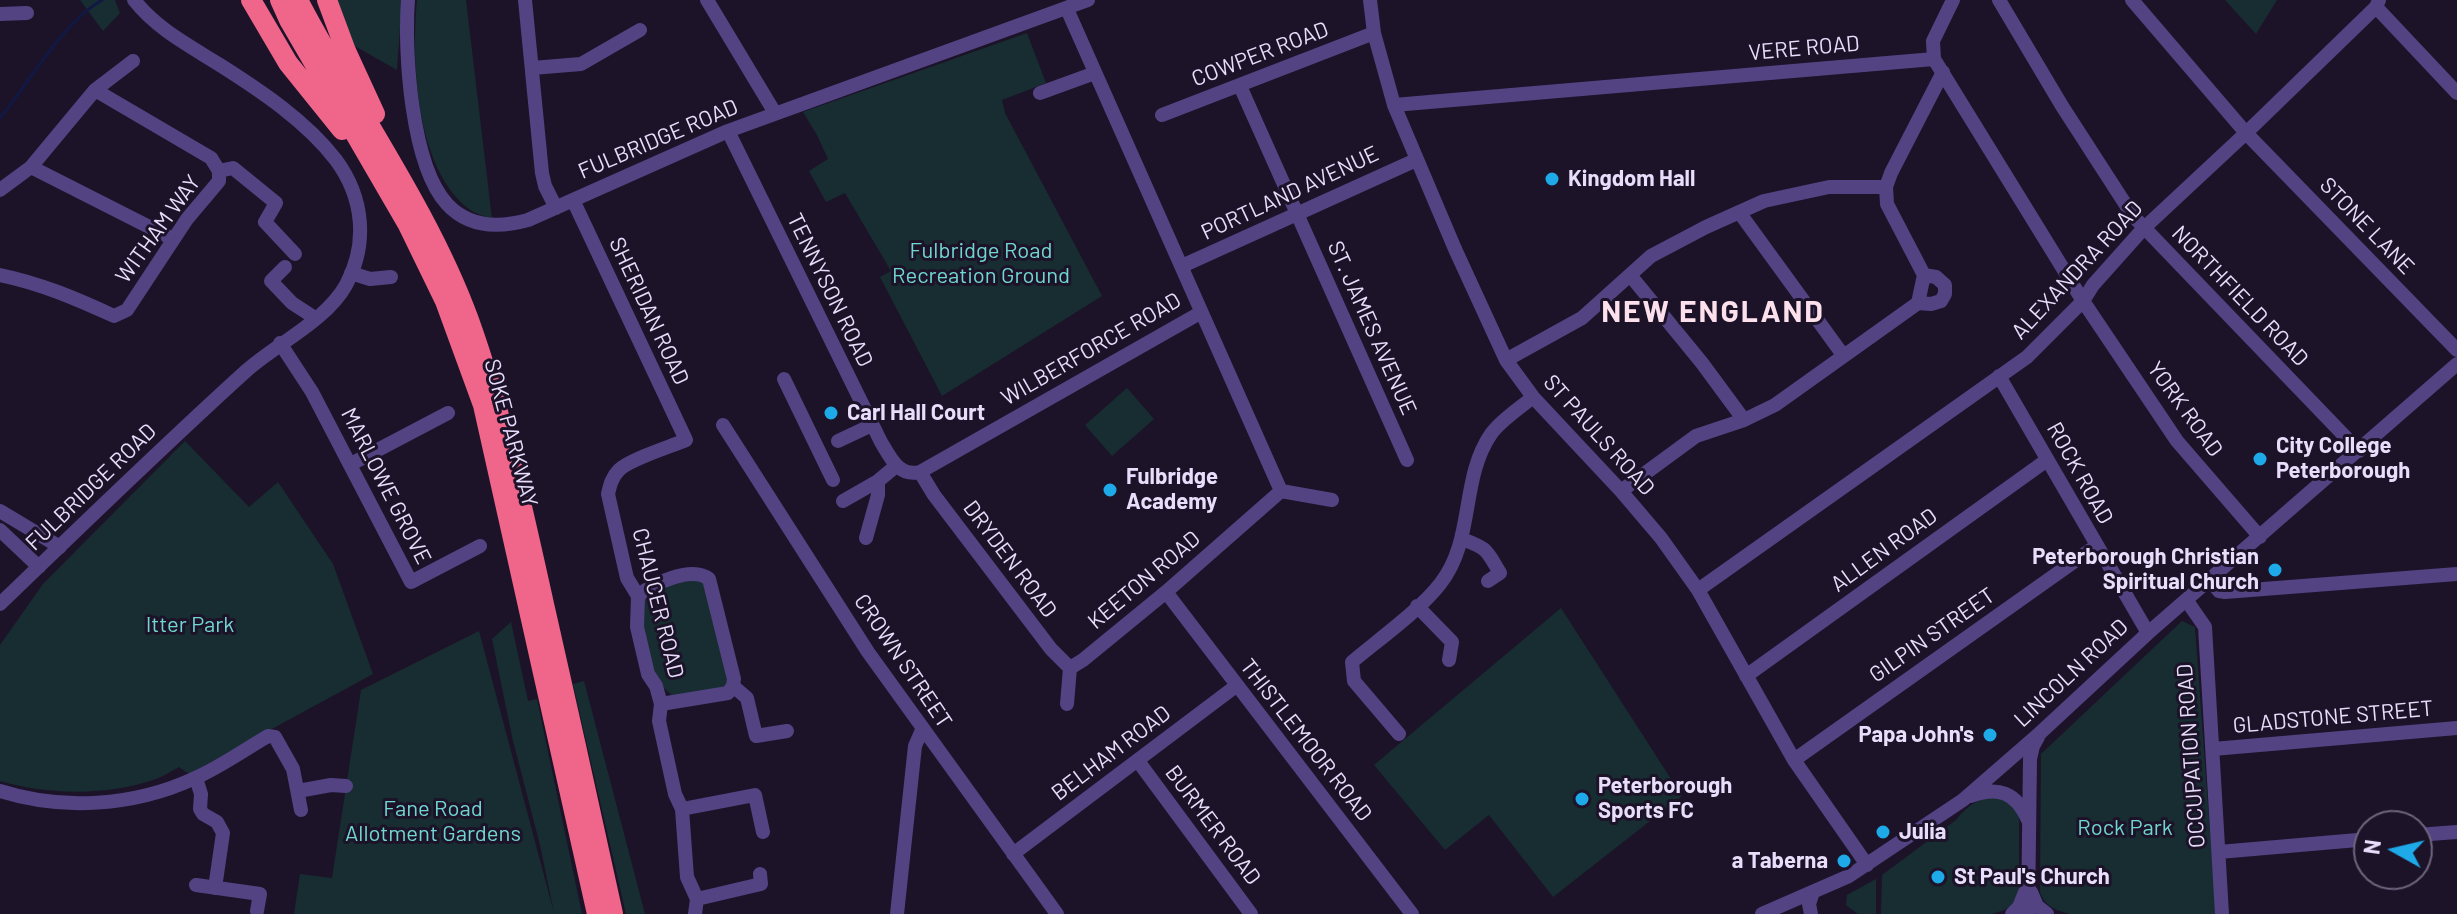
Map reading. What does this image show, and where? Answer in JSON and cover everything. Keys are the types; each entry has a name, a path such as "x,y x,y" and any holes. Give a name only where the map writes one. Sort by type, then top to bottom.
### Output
{"highway":[{"path":"251,0 288,63 384,183"},
{"name":"SOKE PARKWAY","path":"280,0 408,225 445,301 483,405 597,914"},
{"name":"SOKE PARKWAY","path":"298,0 322,47 421,216 468,319 503,426 613,914"},
{"path":"327,0 346,51 421,216"}],"street":[{"name":"FULBRIDGE ROAD","path":"1,601 249,368 315,318 344,288 358,256 361,236 358,205 351,184 336,160 313,134 278,104 184,45 146,15 134,0"},
{"name":"FULBRIDGE ROAD","path":"408,0 408,75 415,123 429,173 448,205 468,219 485,225 509,225 556,208 728,131 1088,0"},
{"path":"525,0 542,173 556,208"},
{"path":"707,0 775,113"},
{"name":"ST PAULS ROAD","path":"1370,0 1374,33 1394,105 1506,360 1533,397 1661,538 1698,590 1794,760 1867,865"},
{"path":"1953,0 1933,41 1938,66 2083,301"},
{"name":"NORTHFIELD ROAD","path":"1999,0 2062,106 2143,229 2359,451"},
{"name":"STONE LANE","path":"2132,0 2246,133 2457,350"},
{"path":"2377,3 2457,93"},
{"name":"ALEXANDRA ROAD","path":"1698,590 2027,357 2083,301 2093,285 2143,229 2246,133 2377,3"},
{"path":"1067,9 1281,491 1332,500"},
{"path":"0,14 27,13"},
{"path":"532,68 581,64 640,30"},
{"name":"COWPER ROAD","path":"1162,115 1374,33"},
{"path":"0,190 31,167 95,90 133,61"},
{"path":"1918,303 1924,275 1887,204 1886,187 1938,66"},
{"name":"VERE ROAD","path":"1394,105 1938,66"},
{"path":"1040,93 1095,73"},
{"name":"ST. JAMES AVENUE","path":"1240,86 1407,460"},
{"path":"95,90 211,158 219,171"},
{"name":"TENNYSON ROAD","path":"728,131 872,425 896,466"},
{"name":"PORTLAND AVENUE","path":"1182,266 1416,160"},
{"path":"31,167 173,239"},
{"name":"WITHAM WAY","path":"0,275 65,293 114,316 127,310 173,239 219,181 219,171 233,168 276,203 265,222 295,254"},
{"path":"1506,360 1582,318 1651,256 1739,212 1764,201 1829,187 1886,187"},
{"name":"SHERIDAN ROAD","path":"573,200 686,440"},
{"path":"1739,212 1843,355"},
{"path":"285,267 271,281 292,303 315,318"},
{"path":"351,273 370,279 391,277"},
{"path":"1630,275 1744,420"},
{"path":"1621,491 1696,436 1744,420 1775,405 1918,303 1941,301 1945,285 1936,277 1924,275"},
{"name":"YORK ROAD","path":"2083,301 2177,441 2260,537"},
{"name":"WILBERFORCE ROAD","path":"920,472 1200,313"},
{"name":"MARLOWE GROVE","path":"280,343 312,392 411,582 480,546"},
{"name":"LINCOLN ROAD","path":"1762,914 1849,876 1963,800 2148,633 2457,364"},
{"name":"ROCK ROAD","path":"1999,376 2148,633"},
{"path":"784,379 833,480"},
{"path":"1399,734 1354,681 1352,662 1441,583 1462,539 1472,474 1481,453 1493,431 1533,397"},
{"path":"351,464 448,413"},
{"name":"CROWN STREET","path":"723,425 868,652 1057,914"},
{"path":"838,441 872,425"},
{"name":"CHAUCER ROAD","path":"686,440 627,464 611,482 608,494 627,578 638,596 637,627 648,674 656,686 661,704 659,721 675,794 682,809 687,877 696,907"},
{"name":"ALLEN ROAD","path":"1746,676 2047,460"},
{"path":"843,501 878,481 896,466 907,473 920,472"},
{"name":"DRYDEN ROAD","path":"920,472 934,495 1051,649 1070,668"},
{"path":"866,538 878,495 878,481"},
{"name":"KEETON ROAD","path":"1070,668 1170,598 1281,491"},
{"path":"0,511 60,547"},
{"path":"0,530 39,567"},
{"path":"1462,539 1484,547 1492,559 1500,573 1488,581"},
{"name":"GILPIN STREET","path":"1794,760 2096,546"},
{"path":"638,596 656,583 695,573 709,579 734,679 728,693 661,704"},
{"path":"2210,580 2219,591 2225,592 2457,574"},
{"name":"THISTLEMOOR ROAD","path":"1170,598 1412,914"},
{"name":"OCCUPATION ROAD","path":"2187,601 2205,627 2222,909"},
{"path":"1417,606 1452,642 1449,660"},
{"path":"1067,704 1070,668"},
{"path":"733,686 747,698 756,736 787,731"},
{"name":"BELHAM ROAD","path":"1013,854 1236,686"},
{"name":"GLADSTONE STREET","path":"2213,749 2457,728"},
{"path":"897,914 915,746 922,730"},
{"path":"2028,914 2030,759 2040,733"},
{"path":"0,791 43,801 81,804 144,796 196,778 268,736 275,737 293,769 301,810"},
{"name":"BURMER ROAD","path":"1138,761 1251,914"},
{"path":"196,778 201,794 200,809 217,822 223,833 215,888"},
{"path":"298,791 331,785 346,786"},
{"path":"1963,800 1993,790 2006,794 2018,802 2029,824"},
{"path":"682,809 755,795 763,832"},
{"path":"2433,834 2457,832"},
{"path":"2219,852 2353,840"},
{"path":"696,907 765,880"},
{"path":"2012,914 2023,900 2028,880"},
{"path":"2028,880 2032,898 2047,914"},
{"path":"196,885 260,894 257,911"},
{"path":"1811,914 1809,904 1813,892"}],"green space":[{"path":"80,0 115,0 120,13 103,31"},
{"path":"334,0 402,0 397,70 346,41"},
{"path":"417,0 466,0 492,219 471,211 451,191 428,142 417,83"},
{"path":"2225,0 2277,0 2256,34"},
{"name":"Fulbridge Road Recreation Ground","path":"1027,33 1046,83 1002,100 1005,113 1102,296 942,396 880,277 891,271 845,193 826,202 809,171 828,159 803,112"},
{"path":"1127,388 1154,419 1112,456 1085,425"},
{"name":"Itter Park","path":"185,441 249,507 278,482 333,564 373,674 189,774 179,767 138,785 78,792 38,789 0,781 0,645 43,584"},
{"path":"705,580 728,676 727,686 675,698 658,681 651,667 642,632 642,608 650,592 662,585"},
{"path":"1561,608 1682,796 1553,897 1489,815 1445,850 1374,765"},
{"name":"Rock Park","path":"2182,621 2195,627 2216,914 2070,914 2056,909 2045,901 2040,892 2041,754"},
{"name":"Fane Road Allotment Gardens","path":"511,622 528,701 537,699 582,914 294,914 300,874 332,878 361,690 479,631 554,913 492,639"},
{"path":"584,681 645,914 626,914 573,684"},
{"path":"1996,797 2009,804 2019,816 2019,896 2014,903 1992,914 1881,914 1882,875 1973,804"},
{"path":"1876,879 1876,914 1858,914 1846,905 1847,895"}],"waterway":[{"path":"0,118 60,38 87,10 102,0"}],"place":[{"name":"Kingdom Hall","path":"1552,179"},
{"name":"Carl Hall Court","path":"831,413"},
{"name":"City College Peterborough","path":"2260,459"},
{"name":"Fulbridge Academy","path":"1110,490"},
{"name":"Peterborough Christian Spiritual Church","path":"2275,570"},
{"name":"Papa John's","path":"1990,735"},
{"name":"Peterborough Sports FC","path":"1582,799"},
{"name":"Julia","path":"1883,832"},
{"name":"a Taberna","path":"1844,861"},
{"name":"St Paul's Church","path":"1938,877"}],"district":[{"name":"NEW ENGLAND","path":"1713,312"}]}
